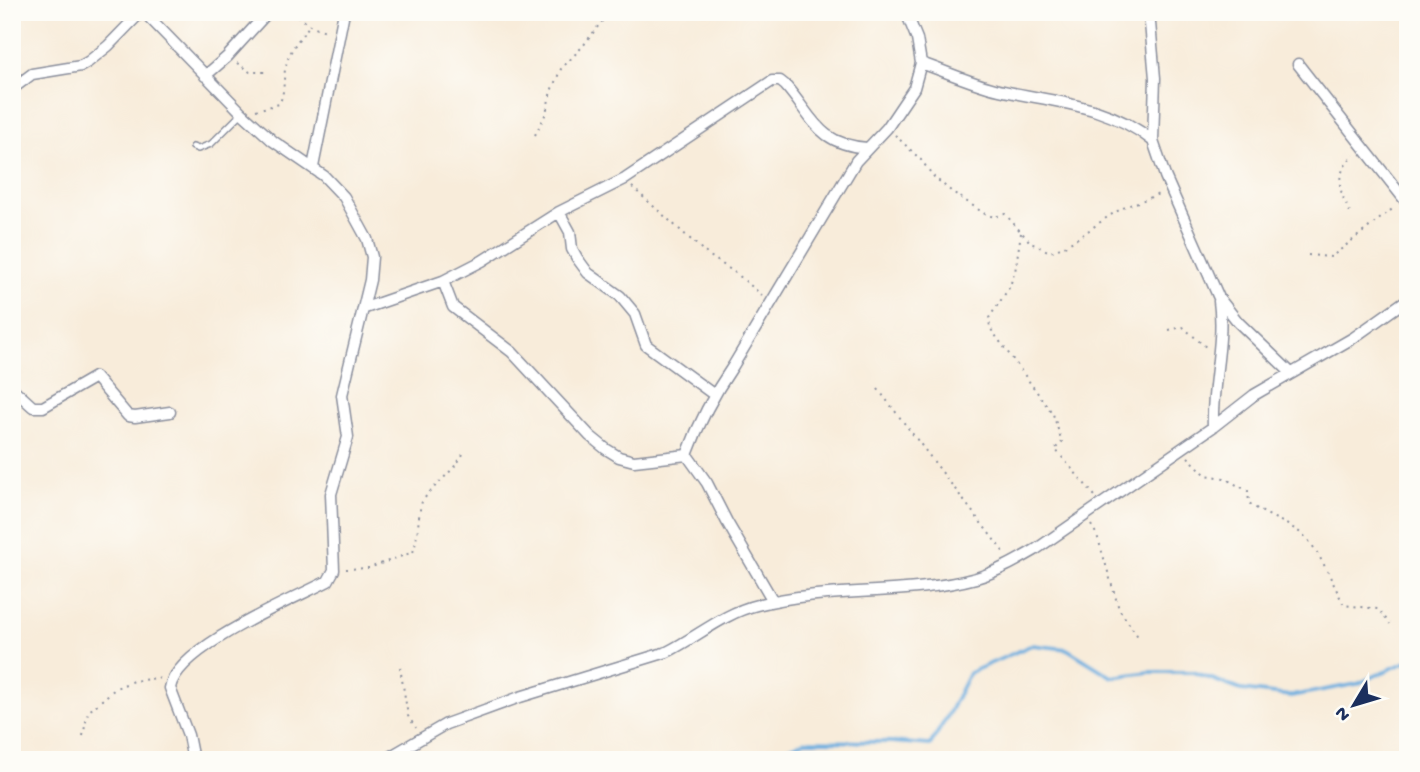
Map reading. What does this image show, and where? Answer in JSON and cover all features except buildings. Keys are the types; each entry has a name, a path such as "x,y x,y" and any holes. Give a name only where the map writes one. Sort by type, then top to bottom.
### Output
{"street":[{"path":"205,76 228,57 268,12"},
{"path":"313,167 344,12"},
{"path":"687,455 713,394 733,366 856,161 887,128 914,88 921,63 917,39 906,12"},
{"path":"1149,12 1155,78 1153,141 1170,187 1219,298 1290,372"},
{"path":"12,89 32,74 81,66 89,62 145,14 242,113 274,141 313,167 344,197 367,239 372,257 365,308 342,395 348,438 331,494 334,570 328,581 259,614 214,642 173,677 170,688 188,735 193,760"},
{"path":"921,63 996,89 1083,105 1142,132 1153,141"},
{"path":"1298,64 1406,202"},
{"path":"365,308 443,281 482,261 559,212 625,179 757,90 776,81 785,85 825,135 843,144 867,148"},
{"path":"559,212 570,232 572,249 577,258 588,273 620,296 635,314 646,345 713,394"},
{"path":"443,281 453,307 512,352 590,436 606,449 619,457 634,461 687,455"},
{"path":"1213,427 1212,406 1221,333 1219,298"},
{"path":"384,760 446,724 520,697 667,652 735,612 803,596 947,583 977,577 1011,564 1213,427 1254,395 1353,338 1407,301"},
{"path":"12,388 33,407 43,407 95,377 128,416 170,412"},
{"path":"687,455 707,484 774,601"}],"lane":[{"path":"145,14 182,15 192,12"},
{"path":"193,147 205,148 242,113"}],"path":[{"path":"292,12 310,25 338,37"},
{"path":"535,135 546,113 551,91 561,69 609,12"},
{"path":"242,113 279,104 283,97 285,69 290,53 310,25"},
{"path":"228,57 250,72 268,72"},
{"path":"887,128 951,191 985,214 994,217 1005,214 1031,243 1050,252 1064,247 1125,207 1150,199 1170,187"},
{"path":"1350,212 1340,187 1340,172 1353,155 1365,152"},
{"path":"625,179 706,254 737,274 771,302"},
{"path":"1308,255 1331,257 1384,214 1406,202"},
{"path":"1022,232 1018,240 1015,272 1003,300 989,318 990,328 1053,414 1062,442 1055,449 1100,503"},
{"path":"1169,330 1183,327 1209,350 1216,362"},
{"path":"878,389 995,539 1011,564"},
{"path":"1180,449 1206,475 1224,478 1240,485 1248,491 1249,503 1259,511 1304,536 1345,605 1378,609 1390,624"},
{"path":"334,570 369,568 412,552 418,540 421,504 445,479 463,454"},
{"path":"1085,515 1097,535 1119,609 1139,638"},
{"path":"400,667 408,716 423,737"},
{"path":"83,736 88,712 116,688 133,681 158,678 170,688"}],"waterway":[{"path":"759,760 805,741 930,745 969,673 1032,645 1067,649 1112,677 1149,672 1193,672 1241,690 1291,696 1357,684 1408,661"}]}
